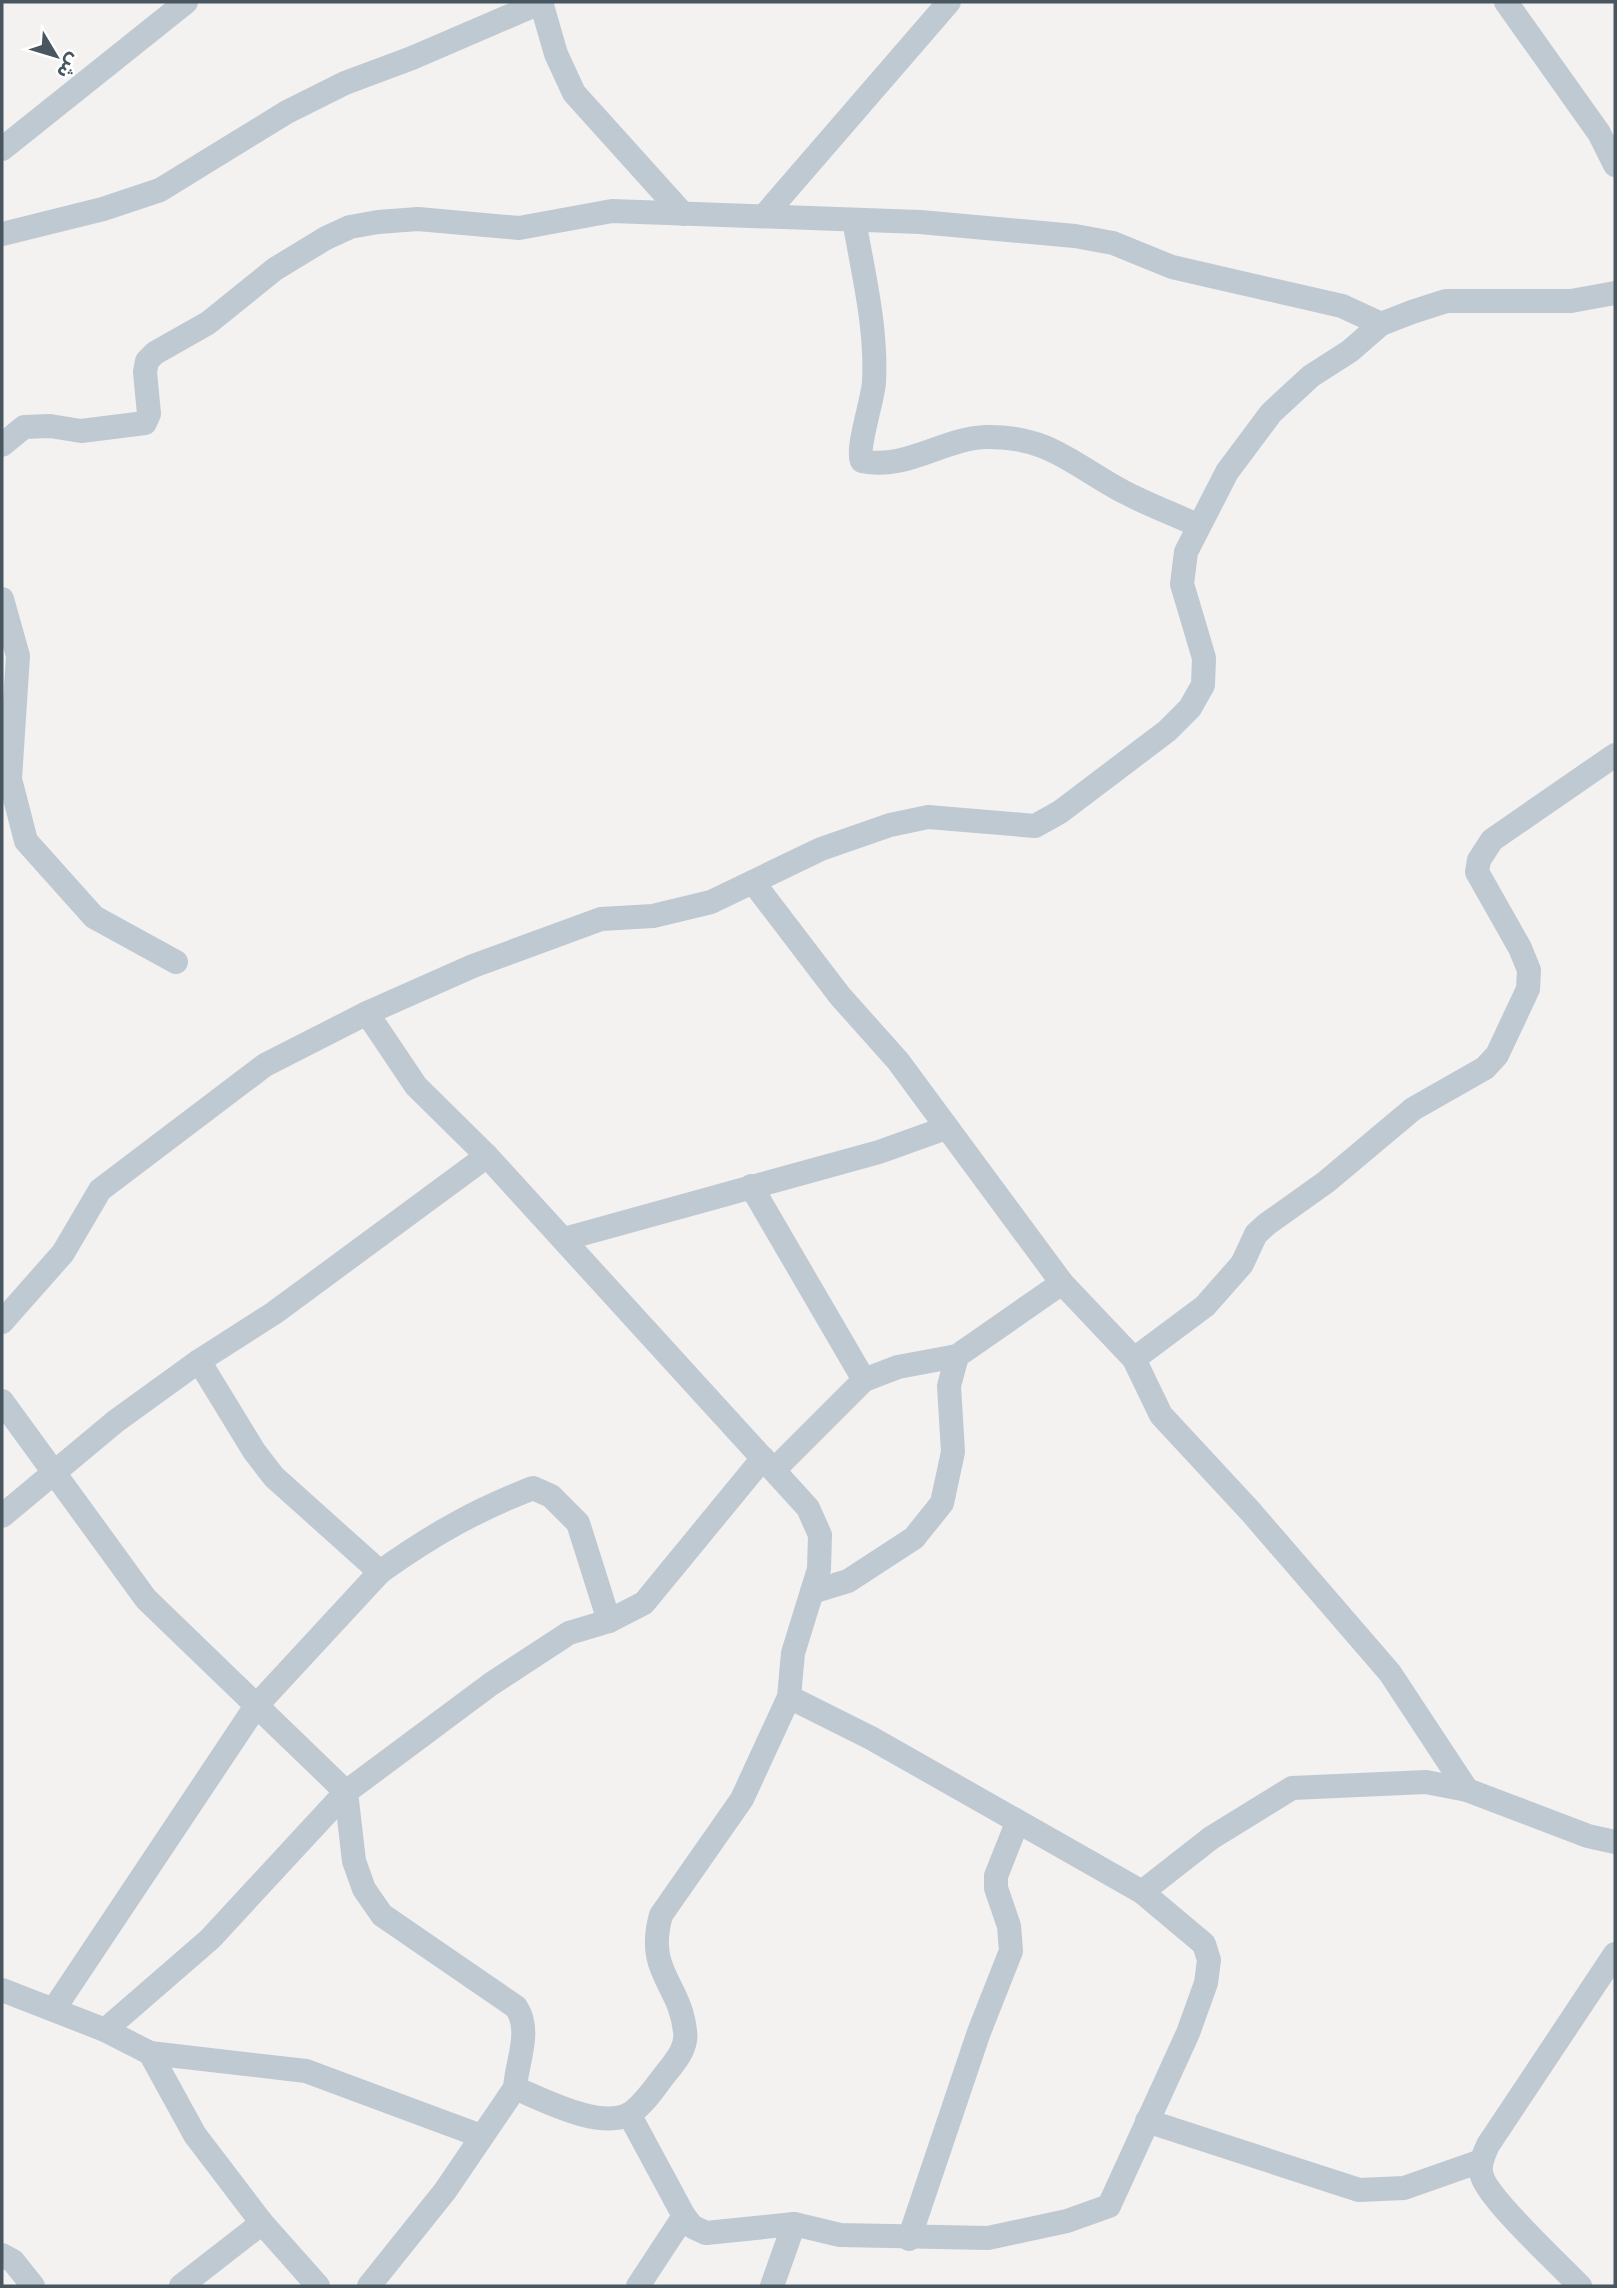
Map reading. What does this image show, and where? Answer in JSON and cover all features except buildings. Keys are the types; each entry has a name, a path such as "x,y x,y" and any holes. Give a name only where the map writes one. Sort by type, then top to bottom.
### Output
{"street":[{"path":"2,149 186,2"},
{"path":"2,234 103,209 160,190 287,112 345,83 412,58 542,2 556,54 574,93 684,214"},
{"path":"764,216 949,2"},
{"path":"1506,2 1599,133 1615,165"},
{"path":"2,445 24,426 50,426 81,431 145,423 149,414 145,372 147,361 155,353 208,323 275,269 350,227 418,219 519,228 612,211 854,220 1075,236 1113,243 1171,267 1342,306 1381,324"},
{"path":"854,220 867,295 874,381 868,422 859,449 862,461 876,464 895,463 948,445 985,437 1029,440 1055,450 1122,491 1197,525"},
{"path":"2,1322 63,1253 100,1190 265,1065 368,1013 473,966 601,919 664,913 711,902 821,849 890,825 928,817 967,823 1035,826 1060,811 1167,731 1190,708 1203,685 1205,658 1182,584 1186,552 1197,525 1227,472 1270,414 1311,376 1350,351 1381,324 1446,301 1571,301 1615,293"},
{"path":"2,599 18,656 6,749 10,779 26,841 94,917 176,962"},
{"path":"1134,1359 1205,1306 1242,1264 1256,1234 1267,1224 1326,1182 1413,1109 1485,1068 1497,1055 1528,989 1529,970 1520,948 1478,872 1479,860 1492,840 1615,755"},
{"path":"753,883 840,996 898,1061 1062,1283 1134,1359 1161,1415 1251,1512 1391,1673 1467,1790"},
{"path":"368,1013 416,1086 487,1156 769,1464 808,1508 820,1535 819,1569 793,1653 789,1698 742,1799 661,1914 655,1936 656,1955 686,2033 682,2052 644,2102 629,2114 608,2120 515,2088"},
{"path":"564,1239 879,1152 946,1128"},
{"path":"2,1516 80,1448 199,1361 274,1313 487,1156"},
{"path":"751,1186 864,1380"},
{"path":"105,2030 210,1940 346,1792 491,1684 569,1633 609,1621 644,1603 769,1464 864,1380 898,1367 957,1356 1062,1283"},
{"path":"812,1592 848,1581 914,1538 942,1503 953,1452 949,1386 957,1356"},
{"path":"199,1361 254,1451 274,1477 380,1572"},
{"path":"2,1401 146,1599 346,1792 354,1861 364,1889 382,1915 516,2007 523,2018 525,2030 515,2088 445,2191 369,2286"},
{"path":"54,2009 256,1706 380,1572 427,1539 478,1509 533,1488 551,1496 578,1522 609,1621"},
{"path":"629,2114 684,2216 693,2227 705,2233 794,2224 840,2235 909,2239 988,2238 1067,2221 1109,2206 1188,2033 1206,1983 1209,1960 1204,1944 1142,1892 871,1738 789,1698"},
{"path":"1142,1892 1212,1838 1292,1788 1426,1782 1467,1790 1588,1836 1615,1842"},
{"path":"909,2239 979,2032 1011,1951 1009,1926 996,1888 996,1876 1017,1823"},
{"path":"1580,2286 1512,2216 1482,2177 1481,2161 1488,2145 1615,1954"},
{"path":"2,1990 105,2030 150,2053 306,2071 481,2136"},
{"path":"150,2053 195,2135 262,2223 318,2286"},
{"path":"1147,2120 1359,2190 1404,2188 1481,2161"},
{"path":"638,2286 684,2216"},
{"path":"181,2286 262,2223"},
{"path":"772,2286 794,2224"},
{"path":"2,2255 13,2260 33,2286"}]}
